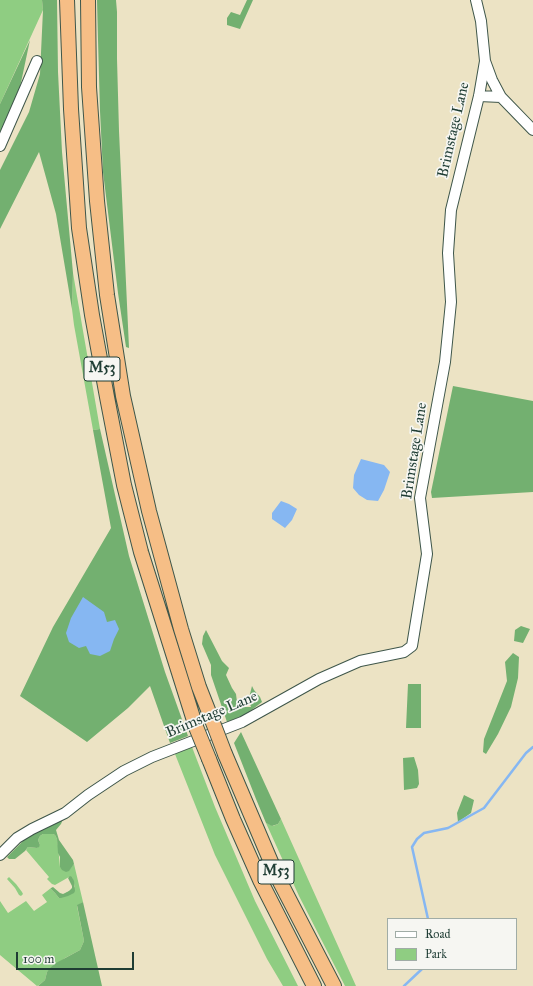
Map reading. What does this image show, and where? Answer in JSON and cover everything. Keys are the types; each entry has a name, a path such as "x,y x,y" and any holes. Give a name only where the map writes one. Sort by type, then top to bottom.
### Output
{"highway":[{"name":"M53","path":"67,0 71,116 79,228 92,315 124,485 141,552 196,727 233,819 260,880 314,986"},
{"name":"M53","path":"88,0 89,88 97,201 107,295 123,396 149,511 199,687 225,754 277,876 334,986"}],"street":[{"path":"476,0 481,21 485,61 492,80 501,97 533,130"},
{"path":"0,146 37,61"},
{"name":"Brimstage Lane","path":"0,855 18,838 32,829 65,813 88,795 124,771 152,757 242,722 319,679 360,661 404,652 412,646 427,554 420,498 445,362 451,302 448,253 451,210 479,96 485,61"},
{"path":"479,96 501,97"}],"green space":[{"path":"0,0 42,0 43,10 0,104"},
{"path":"42,0 57,0 58,72 62,152 73,273 72,309 56,214 39,152 0,229 0,170 29,112 40,74 43,10"},
{"path":"97,0 116,0 119,131 129,348 126,347 118,293 103,172"},
{"path":"247,0 253,0 240,29 227,25 227,18 231,12 240,15"},
{"path":"30,40 16,106 0,139 0,104"},
{"path":"73,273 100,429 93,430 74,325 72,309"},
{"path":"453,386 533,401 533,492 432,498 431,492"},
{"path":"100,429 129,556 165,672 188,736 170,743 150,686 128,708 87,742 20,696 53,627 111,528 93,430"},
{"path":"521,626 530,629 523,643 514,641 515,630"},
{"path":"206,630 222,661 229,668 226,675 236,694 237,702 244,707 251,707 249,701 252,686 262,702 245,715 227,722 211,675 211,665 202,644 203,636"},
{"path":"513,653 519,657 518,678 511,707 498,734 486,754 483,752 484,739 507,681 505,662"},
{"path":"408,684 421,684 421,728 406,728"},
{"path":"241,732 281,819 278,824 272,826 266,823 256,799 234,743"},
{"path":"192,747 215,807 255,901 298,986 283,986 267,959 215,855 175,754"},
{"path":"414,757 418,770 419,784 417,788 404,790 403,758"},
{"path":"464,795 474,800 471,813 458,822 457,813"},
{"path":"63,819 56,830 59,840 73,860 74,864 69,871 66,872 60,867 57,839 53,834 43,834 38,840 40,845 39,847 28,847 15,859 9,859 7,857 33,833"},
{"path":"281,819 356,986 345,986 299,896 266,823 273,826 278,824"},
{"path":"43,834 55,835 57,839 60,867 69,870 74,864 83,902 77,906 84,941 80,950 65,958 47,972 45,980 37,986 0,955 0,901 8,913 26,901 34,911 47,902 42,895 51,888 59,898 75,887 72,877 69,877 55,885 52,884 47,879 49,877 26,850 28,847 37,848 40,845 38,840"},
{"path":"70,876 74,881 74,893 59,898 51,888 53,887 63,894 69,891 72,888 68,878"},
{"path":"9,877 22,892 23,894 21,896 7,879"},
{"path":"83,902 102,986 38,986 45,980 47,972 50,968 56,963 80,950 84,941 77,905"}],"water":[{"path":"361,459 384,465 390,472 384,490 378,501 367,500 359,495 353,488 354,475"},
{"path":"281,501 297,509 292,520 285,528 272,519 272,513"},
{"path":"83,597 104,612 107,622 115,620 119,629 110,651 100,656 90,654 86,646 79,648 69,642 66,633 71,618"}],"waterway":[{"path":"428,918 412,847 417,839 424,833 448,828 484,808 526,753 533,747"},
{"path":"404,986 421,970"}]}
